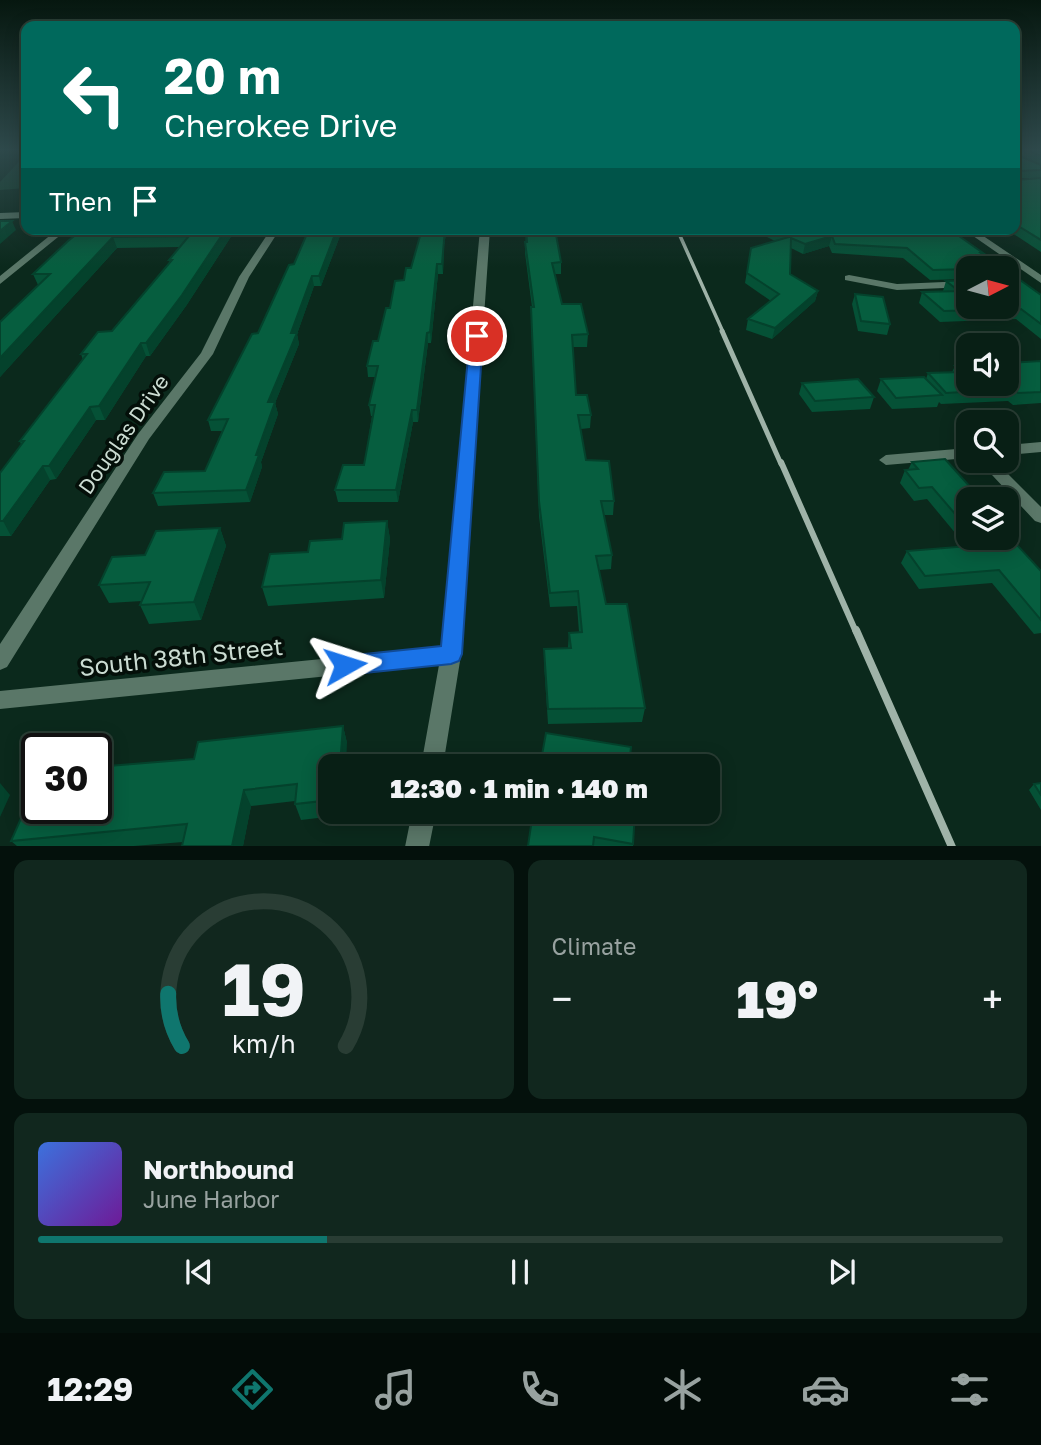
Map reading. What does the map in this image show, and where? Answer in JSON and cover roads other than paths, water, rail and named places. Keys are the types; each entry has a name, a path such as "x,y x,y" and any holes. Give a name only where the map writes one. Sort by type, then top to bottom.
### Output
{"street":[{"path":"0,216 21,215"},
{"path":"0,281 58,235"},
{"name":"Douglas Drive","path":"0,661 143,437 207,354 244,276 272,235"},
{"path":"434,754 451,654 485,235"},
{"path":"976,235 1041,281"},
{"path":"849,278 897,287 956,285"},
{"path":"1019,282 1041,281"},
{"path":"1019,449 1041,447"},
{"path":"886,460 956,454"},
{"path":"998,473 1041,517"},
{"name":"South 38th Street","path":"0,700 451,654"},
{"path":"417,846 422,824"}],"railway":[{"path":"680,235 723,332"},
{"path":"722,331 781,464"},
{"path":"781,462 856,632"},
{"path":"856,630 952,846"}]}
